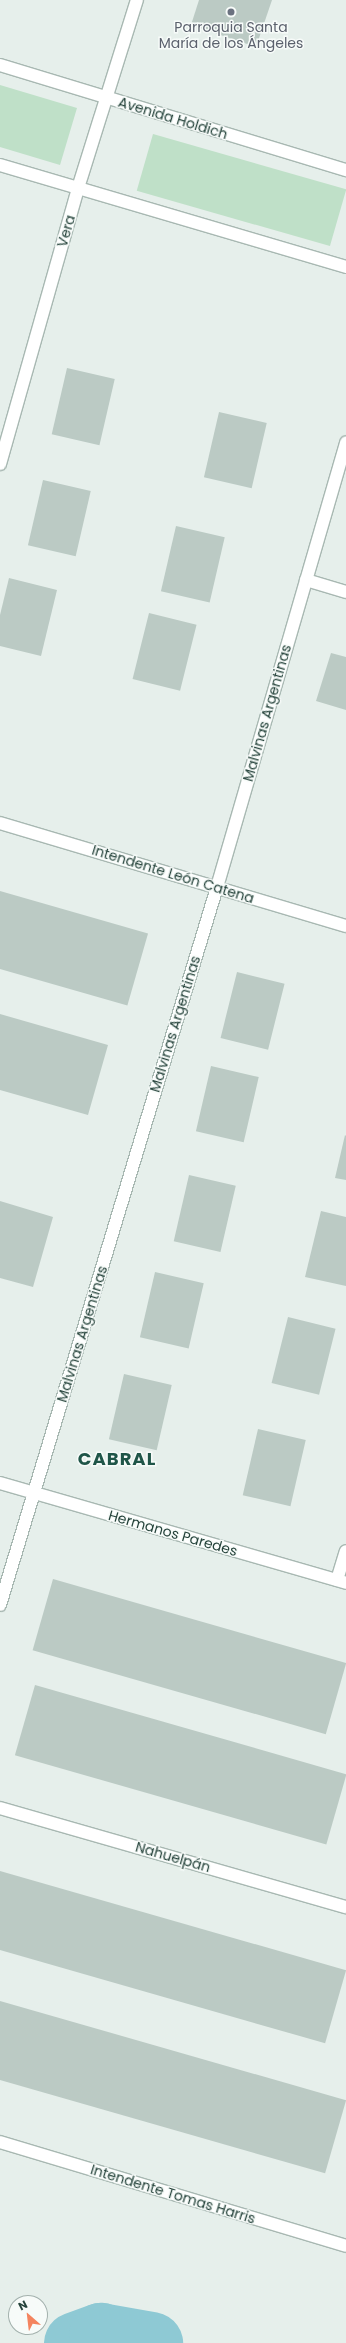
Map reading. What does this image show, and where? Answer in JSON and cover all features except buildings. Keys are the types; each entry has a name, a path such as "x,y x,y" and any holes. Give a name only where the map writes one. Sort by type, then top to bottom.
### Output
{"street":[{"name":"Vera","path":"0,464 78,188 108,99 137,0"},
{"name":"Avenida Holdich","path":"0,65 346,170"},
{"path":"0,165 346,267"},
{"name":"Malvinas Argentinas","path":"0,1605 217,887 346,442"},
{"path":"306,580 346,592"},
{"name":"Intendente León Catena","path":"0,823 346,926"},
{"name":"Hermanos Paredes","path":"0,1483 342,1582"},
{"path":"342,1582 346,1551"},
{"name":"Nahuelpán","path":"0,1808 346,1907"},
{"name":"Intendente Tomas Harris","path":"0,2142 346,2246"}],"green space":[{"path":"0,85 77,108 60,165 0,147"},
{"path":"153,134 346,189 330,246 137,191"}],"waterway":[{"path":"75,2343 100,2334 151,2343"}],"place":[{"name":"Parroquia Santa María de los Ángeles","path":"231,12"}],"district":[{"name":"CABRAL","path":"117,1459"}]}
